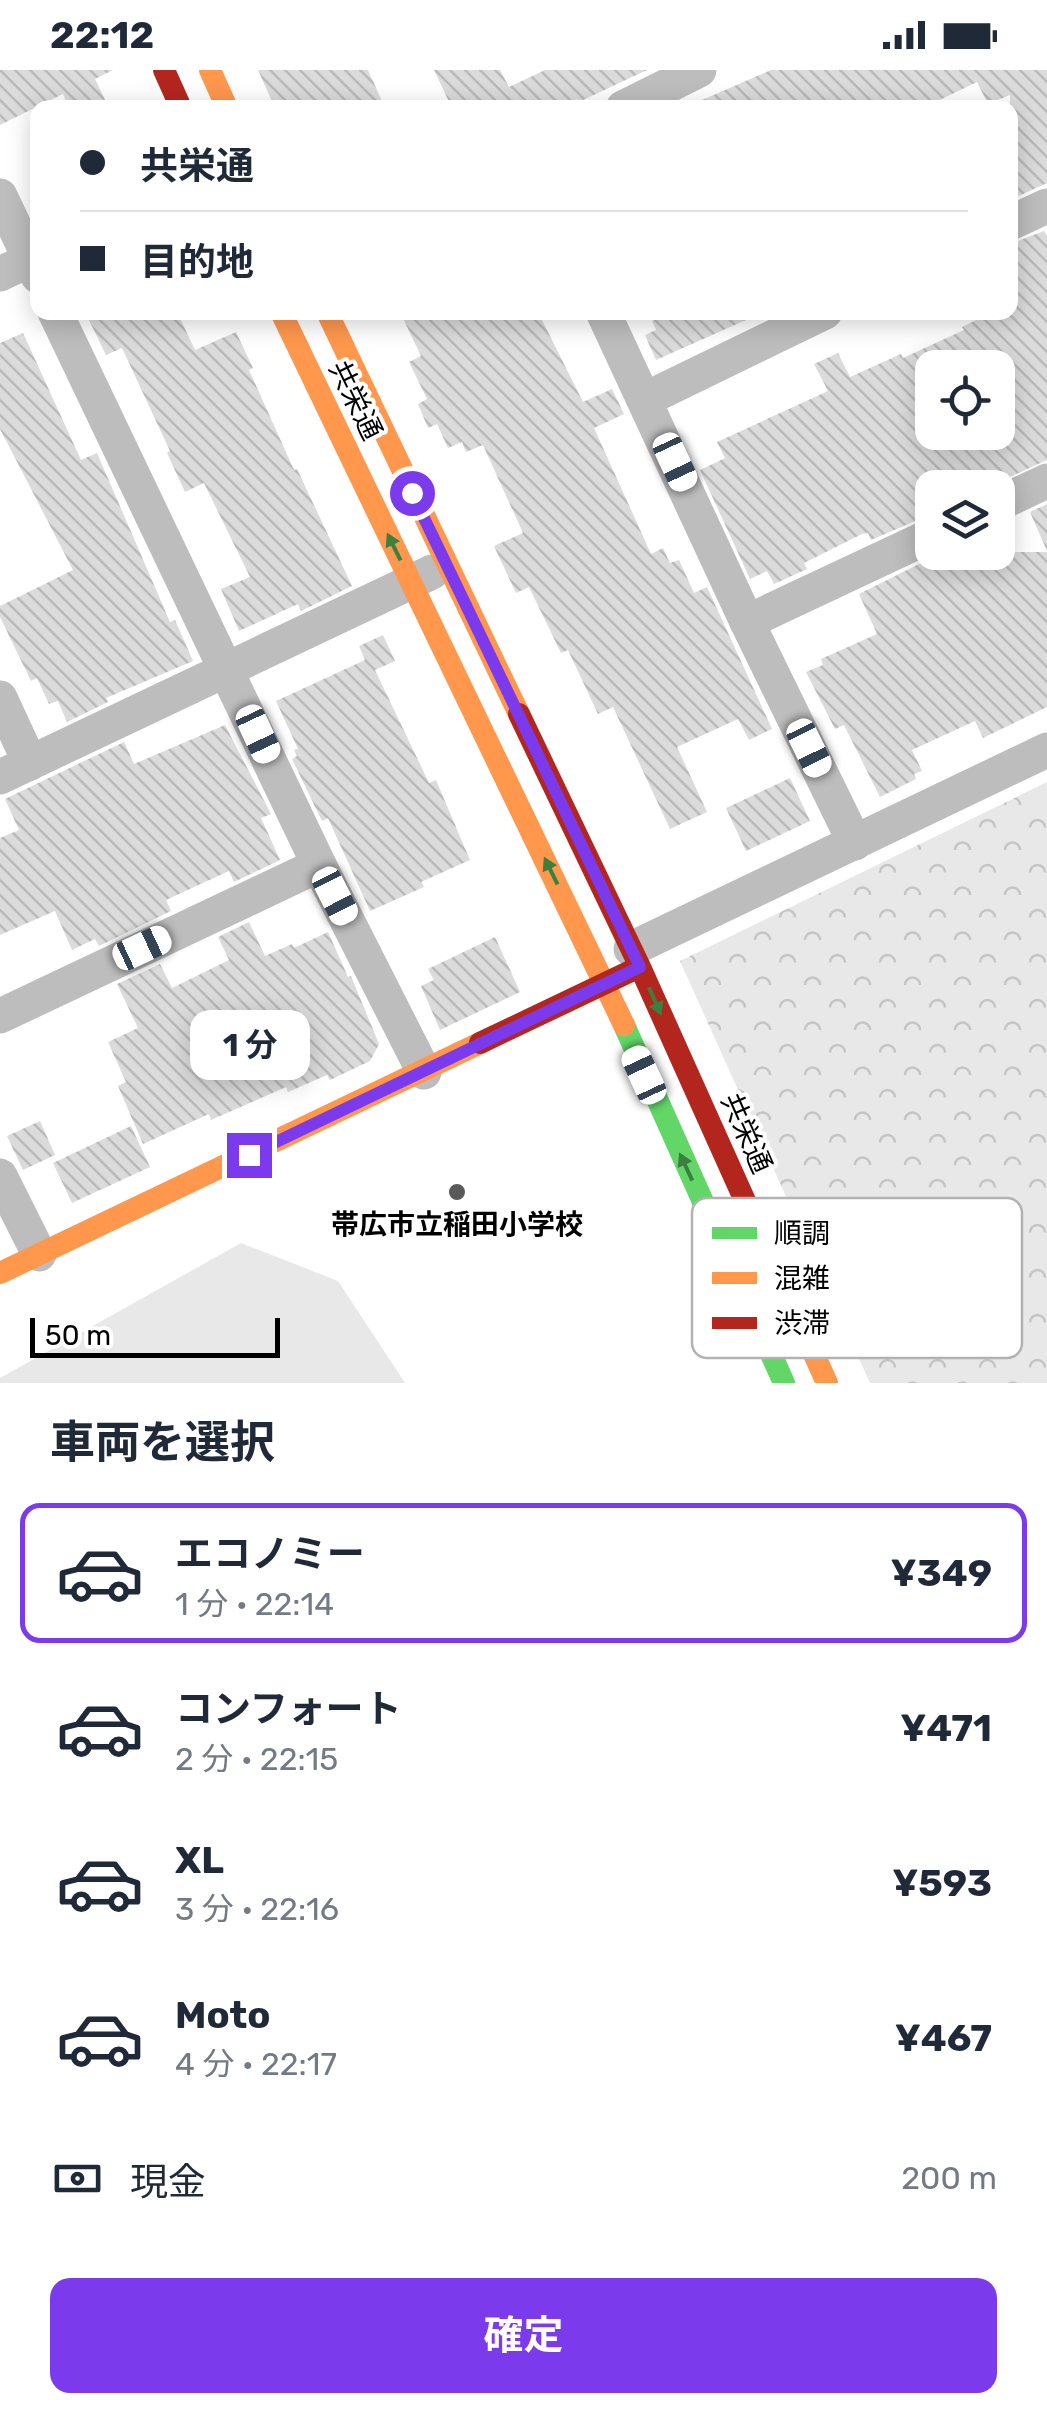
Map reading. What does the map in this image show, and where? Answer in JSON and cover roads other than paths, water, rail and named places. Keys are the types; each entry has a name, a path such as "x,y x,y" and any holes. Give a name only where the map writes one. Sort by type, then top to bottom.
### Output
{"street":[{"path":"164,70 178,100"},
{"path":"210,70 223,100"},
{"path":"638,100 682,74"},
{"path":"0,196 26,267"},
{"path":"1018,219 1047,206"},
{"path":"59,320 319,864 424,1072"},
{"name":"共栄通","path":"285,320 605,984 701,1198"},
{"name":"共栄通","path":"330,320 635,958 743,1198"},
{"path":"608,320 747,622 855,843"},
{"path":"646,398 808,320"},
{"path":"1015,496 1047,481"},
{"path":"747,622 915,543"},
{"path":"0,698 15,770 446,565"},
{"path":"0,1273 605,984 635,958 855,843 1047,750"},
{"path":"0,1016 319,864"},
{"path":"0,1176 39,1254"},
{"name":"共栄通","path":"773,1358 784,1383"},
{"name":"共栄通","path":"816,1358 827,1383"}],"place":[{"name":"帯広市立稲田小学校","path":"457,1192"}]}
